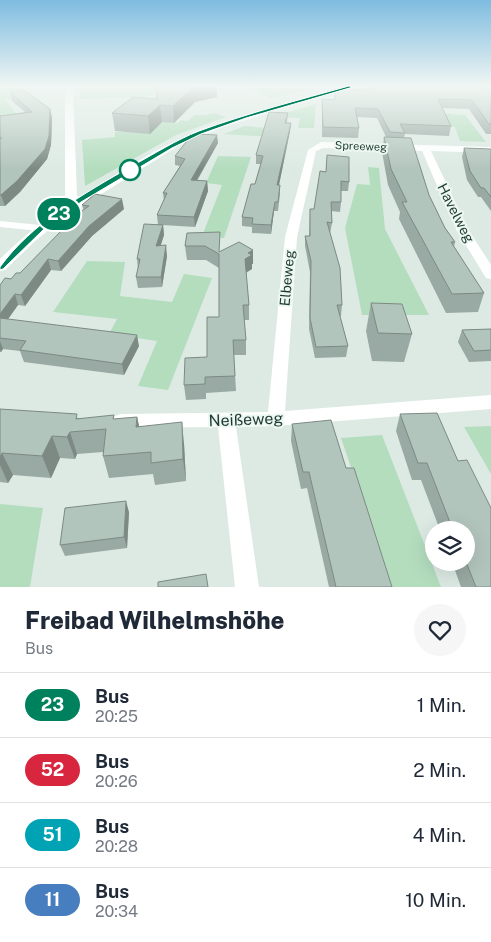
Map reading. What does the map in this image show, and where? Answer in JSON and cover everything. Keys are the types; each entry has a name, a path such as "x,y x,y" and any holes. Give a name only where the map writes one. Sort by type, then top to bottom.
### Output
{"main road":[{"path":"70,114 71,198 78,200"},
{"path":"0,267 40,228 78,200 170,147 199,133 252,114"}],"street":[{"name":"Spreeweg","path":"321,145 491,150"},
{"name":"Elbeweg","path":"276,419 291,237 312,150 321,145"},
{"name":"Havelweg","path":"425,148 462,228 491,275"},
{"path":"0,234 5,224 40,228"},
{"name":"Neißeweg","path":"101,420 276,419 491,402"},
{"path":"226,420 247,587"}],"green space":[{"path":"0,114 16,114 18,121 0,123"},
{"path":"218,114 226,117 176,135 85,186 82,140 115,137 115,132 126,132 152,121 178,123 181,120 188,121 194,115"},
{"path":"281,114 315,114 314,128 298,128 300,118 272,117"},
{"path":"439,114 465,115 486,142 460,141 455,127 444,126"},
{"path":"245,126 277,129 275,137 224,134"},
{"path":"218,156 251,157 224,238 202,236 222,185 206,183"},
{"path":"368,167 379,168 385,229 429,315 362,315 345,228 357,184 370,185"},
{"path":"87,261 125,262 120,296 172,302 184,274 212,278 168,390 138,386 157,341 109,334 117,319 53,312"},
{"path":"491,426 491,474 464,427"},
{"path":"382,435 425,546 425,571 435,571 441,587 392,587 341,438"},
{"path":"0,504 43,508 30,587 0,587"}],"building":[{"path":"50,114 49,136 45,149 17,181 1,195 0,139 2,138 0,138 0,116"},
{"path":"129,114 150,114 148,116"},
{"path":"268,114 288,114 285,123 291,123 277,185 280,185 278,202 275,202 271,225 252,224 253,218 242,217 251,184 255,184 263,156 256,155"},
{"path":"323,114 356,114 359,128 323,127"},
{"path":"381,114 445,114 451,126 400,124 405,133 390,132"},
{"path":"482,114 491,114 491,124"},
{"path":"197,134 217,135 191,180 207,181 194,217 157,215 167,193 163,193 185,159 175,156 190,137 195,137"},
{"path":"384,137 411,138 429,195 445,228 455,242 451,242 484,293 452,294 402,202 407,202 391,169"},
{"path":"464,148 491,149 491,197 484,188 481,188 470,171"},
{"path":"327,155 349,157 349,182 341,181 341,202 331,202 332,223 327,222 340,268 342,305 337,305 348,346 316,347 310,318 311,261 305,236 310,236 310,209 314,209 320,171 326,172"},
{"path":"95,194 122,199 89,226 58,261 48,259 21,295 15,294 0,314 0,285 5,278 11,279 16,273 20,273 66,226 61,225 89,206 82,205"},
{"path":"144,224 163,225 156,246 166,245 161,277 136,277 140,259 137,259"},
{"path":"220,232 219,252 239,242 253,250 248,253 252,255 245,259 249,305 243,305 246,340 233,340 235,376 205,377 205,384 184,385 185,358 207,357 207,317 219,317 219,254 205,246 185,246 187,233"},
{"path":"371,303 402,304 412,334 378,333"},
{"path":"0,318 137,335 122,364 20,350 26,341 0,338"},
{"path":"491,329 491,350 474,351 462,330"},
{"path":"0,409 77,414 76,419 114,415 113,419 137,417 136,427 182,422 183,459 151,463 151,452 103,456 106,429 70,432 67,437 52,436 42,456 2,453 0,457"},
{"path":"437,413 458,461 467,460 491,508 491,587 476,587 470,571 475,571 475,521 450,521 427,463 418,463 400,414"},
{"path":"331,420 346,468 354,468 392,587 336,587 309,472 303,472 292,424"},
{"path":"126,501 124,537 60,545 65,508"},
{"path":"206,574 208,587 158,587 158,582"}],"bus line":[{"name":"23","path":"0,267 40,228 78,200 170,147 199,133 253,114"}]}
